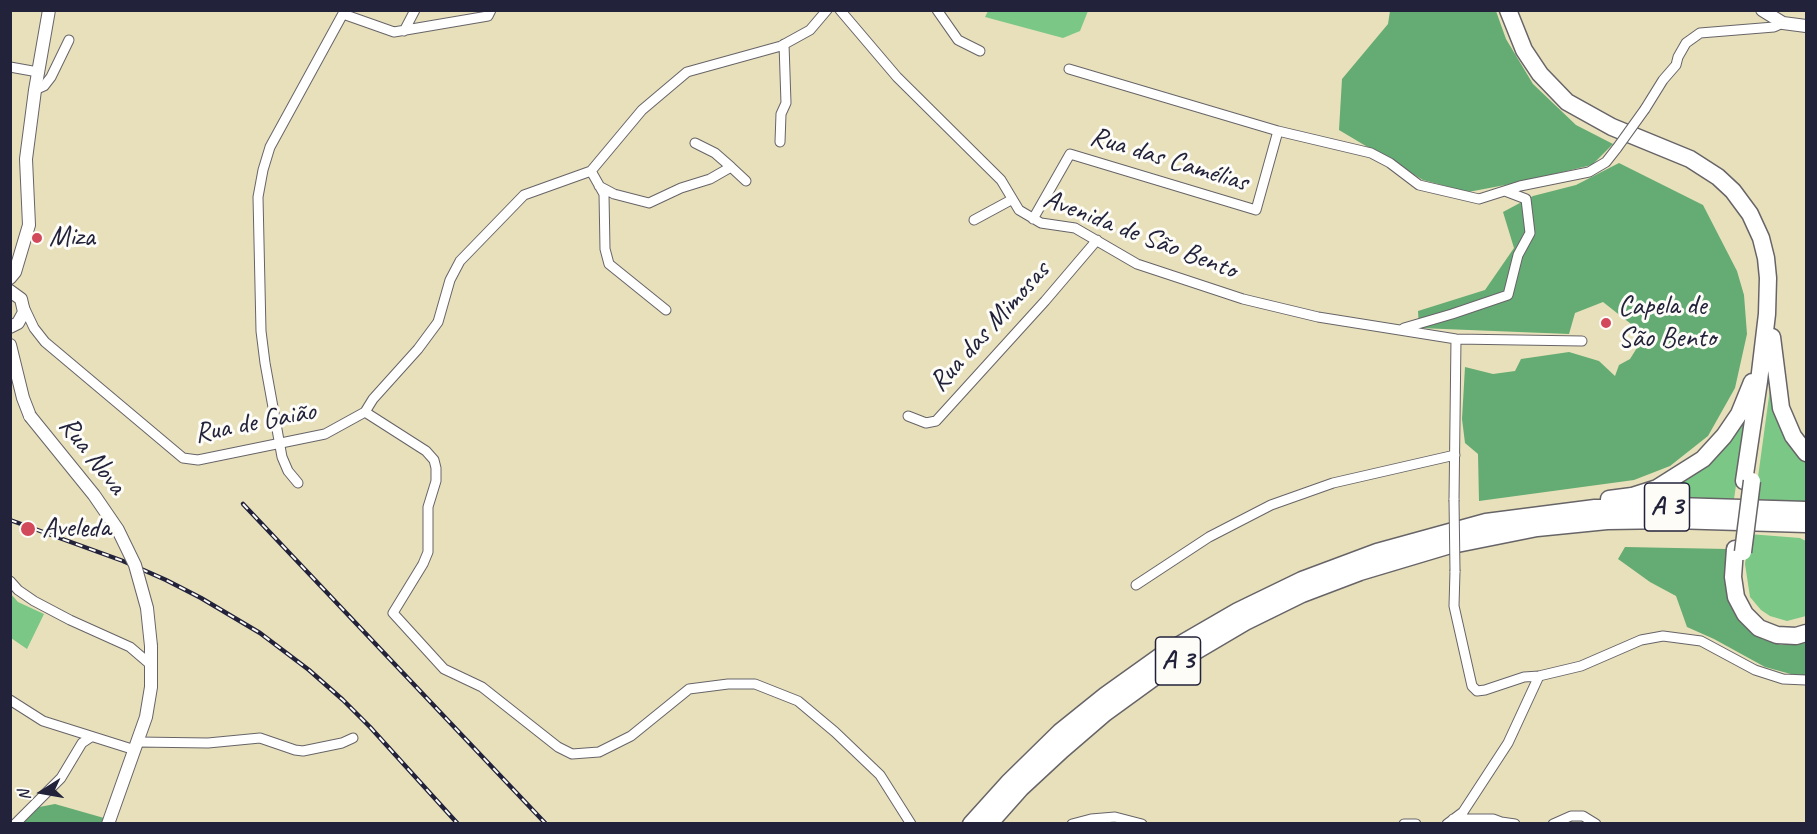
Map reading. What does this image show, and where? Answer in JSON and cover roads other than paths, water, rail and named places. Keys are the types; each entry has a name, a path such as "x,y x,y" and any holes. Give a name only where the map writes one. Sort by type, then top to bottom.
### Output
{"highway":[{"path":"1508,10 1524,50 1540,74 1567,102 1612,127 1690,159 1718,177 1750,214 1761,238 1766,258 1767,341 1781,408 1793,436 1806,453"},
{"path":"1519,10 1533,45 1548,67 1574,93 1616,117 1696,152 1722,168 1758,208 1772,236 1778,277 1767,341 1739,551 1733,577 1736,597 1745,614 1759,628 1777,635 1796,636 1806,633"},
{"path":"1528,516 1551,507 1632,496 1657,488 1703,459 1724,436 1739,414 1767,341"},
{"name":"A 3","path":"970,824 1060,732 1096,702 1162,655 1238,611 1302,580 1377,552 1486,522 1528,516 1595,508 1676,506 1806,510"},
{"name":"A 3","path":"989,824 1021,788 1062,750 1105,713 1167,668 1245,622 1302,594 1360,572 1447,546 1537,528 1606,521 1673,520 1806,524"},
{"path":"1762,523 1772,529 1806,534"},
{"path":"1739,551 1743,593 1753,611 1767,622 1783,627 1806,624"}],"street":[{"path":"13,329 22,318 13,275 29,225 26,159 49,10"},
{"path":"404,31 415,10"},
{"path":"666,310 609,264 605,249 604,194 591,171 642,110 687,72 784,44 810,30 827,10"},
{"name":"Avenida de São Bento","path":"840,10 897,76 1001,180 1019,210 1041,223 1075,228 1137,264 1244,299 1318,316 1456,339 1582,341"},
{"path":"938,10 958,40 980,51"},
{"path":"1762,10 1783,23 1806,26"},
{"path":"298,483 288,471 279,443 261,331 258,197 270,147 344,12 394,32 489,13"},
{"path":"1069,69 1278,131 1371,153 1425,187 1479,199 1504,191 1589,172 1606,162 1676,65 1686,43 1700,33 1774,27 1783,23"},
{"path":"35,90 44,86 51,77 69,40"},
{"path":"780,142 781,114 786,103 784,44"},
{"path":"10,67 38,72"},
{"name":"Rua das Camélias","path":"1033,219 1070,154 1256,210 1278,131"},
{"path":"695,143 715,153 746,181"},
{"path":"599,186 614,194 649,203 681,188 710,180 731,166"},
{"name":"Rua de Gaião","path":"18,298 34,328 45,342 183,459 198,460 325,434 365,412 373,399 418,349 438,322 450,280 460,261 524,195 591,171"},
{"path":"1399,330 1508,295 1518,255 1530,232 1526,199 1504,191"},
{"path":"974,220 1011,200"},
{"name":"Rua das Mimosas","path":"908,416 926,423 936,421 1097,240"},
{"name":"Rua de Gaião","path":"13,329 34,328"},
{"path":"1456,339 1454,606 1472,686 1477,691 1524,677 1539,676 1581,666 1641,640 1663,636 1701,641 1755,670 1783,680 1806,680"},
{"name":"Rua Nova","path":"10,345 23,398 30,416 94,495 118,530 135,565 144,597 151,646 151,687 146,717 108,824"},
{"path":"365,412 426,451 434,460 436,481 428,507 428,552 393,613 444,669 482,687 558,747 572,754 599,752 631,736 689,689 729,684 755,684 798,701 843,739 880,775 911,824"},
{"path":"1136,585 1209,537 1271,505 1333,483 1455,455"},
{"path":"10,580 18,590 34,601 70,620 130,646 151,665"},
{"path":"1450,821 1463,813 1508,743 1539,676"},
{"path":"10,700 43,721 91,737 136,746 260,738 303,751 342,743 353,738"},
{"path":"15,824 61,778 76,757 82,743 91,737"},
{"path":"1553,824 1571,816 1583,816 1596,824"},
{"path":"1072,824 1091,819 1115,817 1142,824"},
{"path":"1450,821 1493,819 1515,824"},
{"path":"1404,824 1416,824"}],"railway":[{"path":"243,504 546,824"},
{"path":"10,520 123,561 166,580 260,633 309,670 343,700 458,824"}],"place":[{"name":"Miza","path":"37,238"},
{"name":"Capela de São Bento","path":"1606,323"},
{"name":"Aveleda","path":"28,529"}]}
